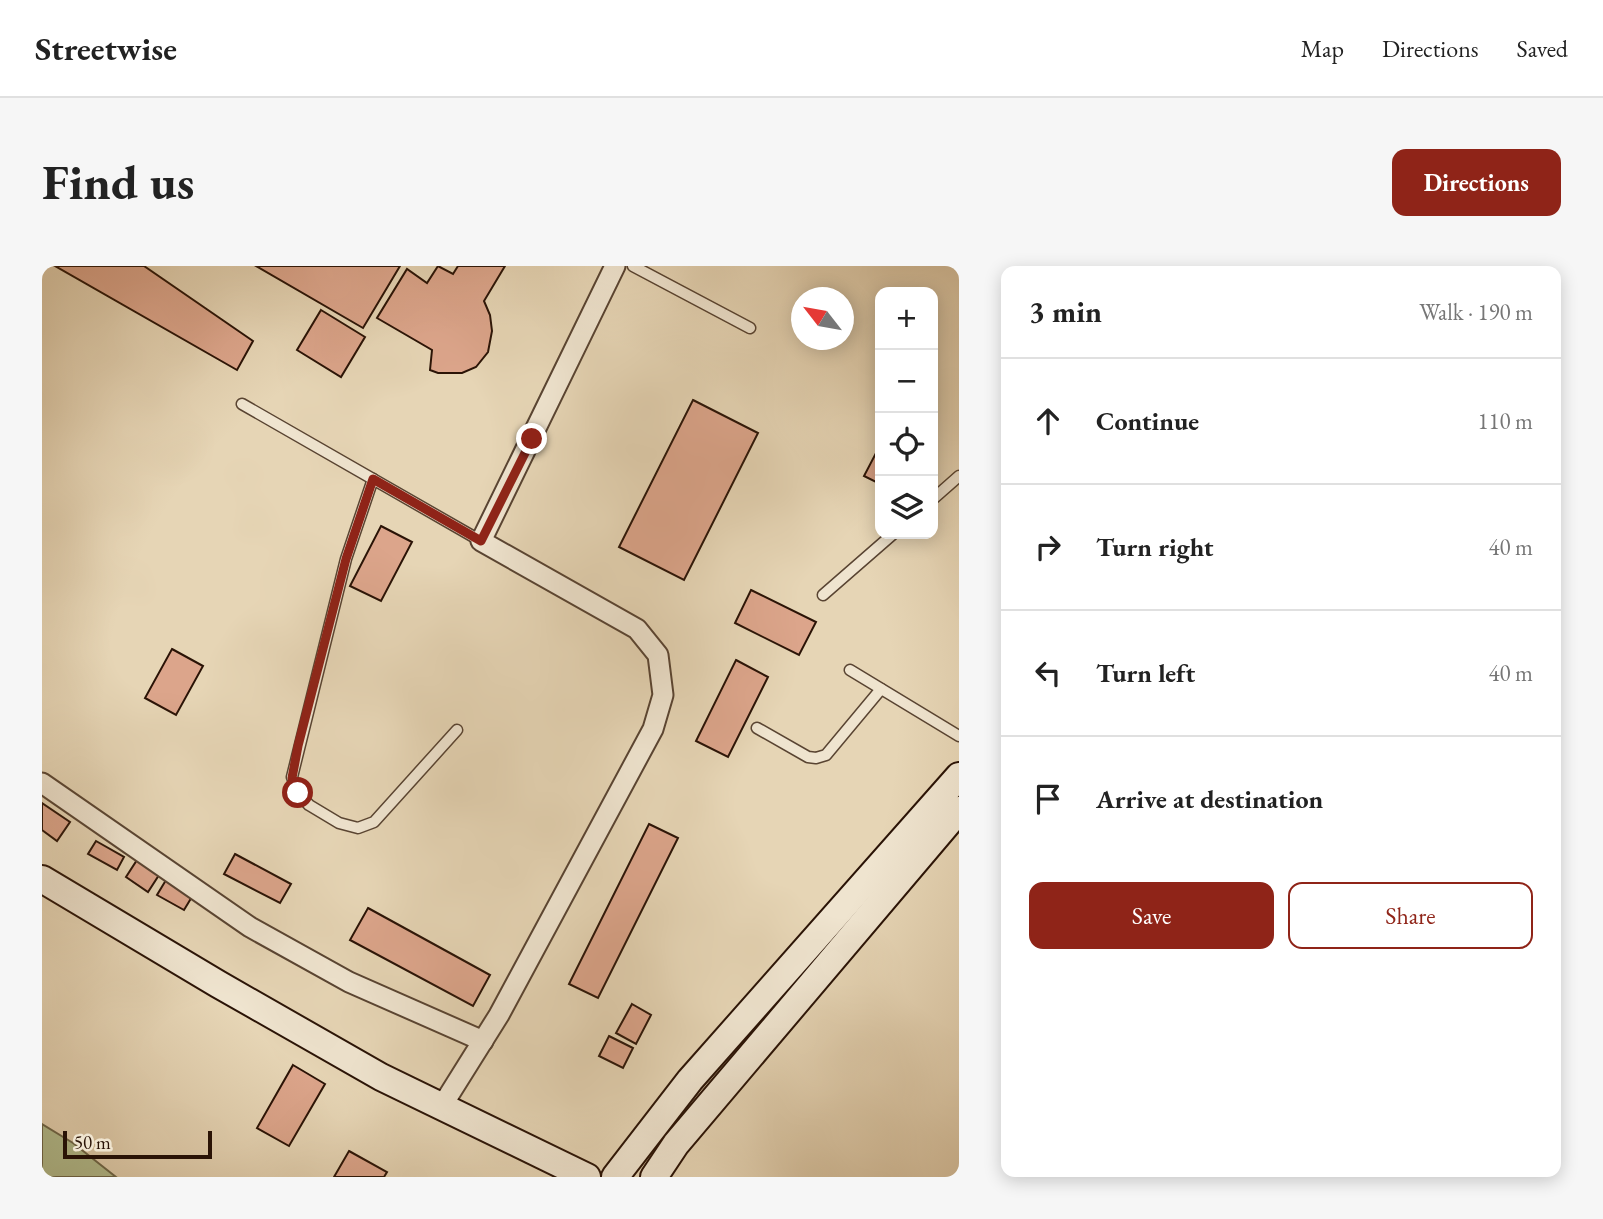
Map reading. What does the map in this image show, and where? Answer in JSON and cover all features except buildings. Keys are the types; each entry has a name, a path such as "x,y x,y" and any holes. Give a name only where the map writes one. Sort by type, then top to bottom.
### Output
{"street":[{"path":"442,1106 499,1015 653,729 663,695 658,655 637,629 481,541 615,266"},
{"path":"615,1177 690,1080 959,776"},
{"path":"42,783 250,928 349,982 483,1041"},
{"path":"654,1177 676,1144 959,810"},
{"path":"42,879 381,1077 587,1177"}],"lane":[{"path":"633,266 750,328"},
{"path":"242,404 481,541"},
{"path":"938,495 959,476"},
{"path":"373,479 346,559 292,778 298,793 309,805 339,823 358,828 374,822 457,730"},
{"path":"823,595 887,539"},
{"path":"850,670 959,736"},
{"path":"757,728 808,757 826,755 881,689"}],"green space":[{"path":"42,1124 73,1143 116,1177 42,1177"}],"route":[{"path":"298,793 292,778 298,746 346,559 373,479 481,541 532,439"}]}
